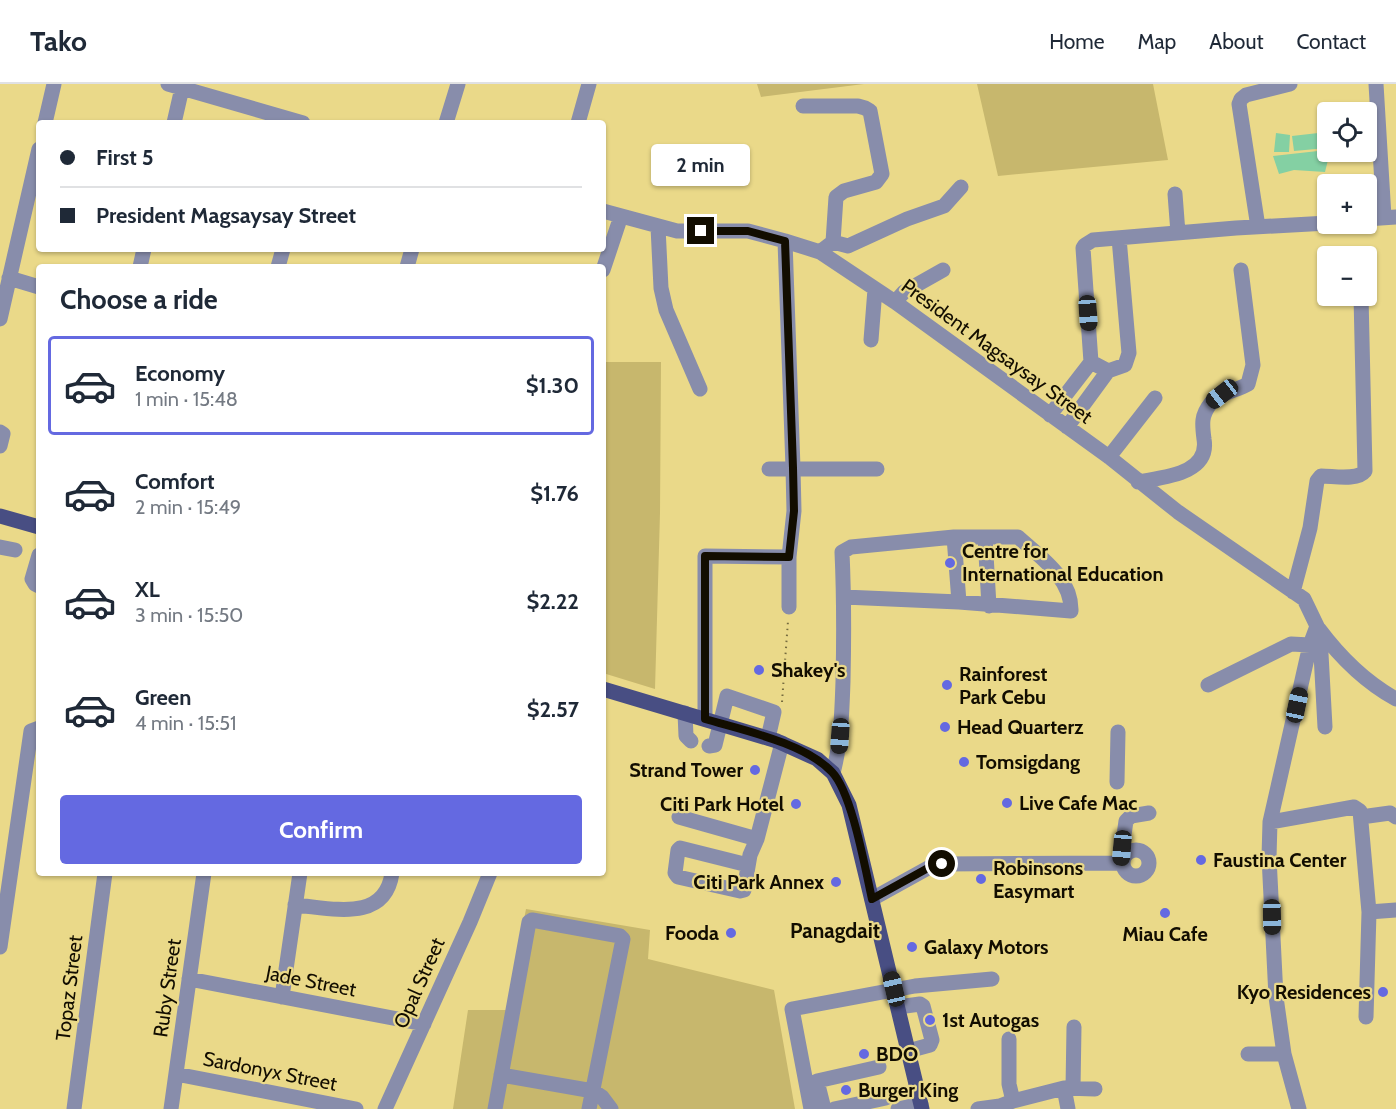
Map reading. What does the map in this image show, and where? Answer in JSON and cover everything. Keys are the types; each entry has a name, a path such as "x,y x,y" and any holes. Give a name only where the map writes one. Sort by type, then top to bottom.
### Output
{"main road":[{"path":"0,516 36,526"},
{"path":"606,690 775,740 817,759 833,773 849,805 921,1107"}],"street":[{"path":"46,120 54,84"},
{"path":"447,120 458,84"},
{"path":"579,120 589,84"},
{"path":"1258,227 1239,104 1246,95 1290,84"},
{"path":"1376,84 1390,217"},
{"path":"174,120 175,86 293,120"},
{"path":"803,106 866,108 872,116 882,174 876,182 844,191 836,197 833,242 820,252"},
{"path":"0,319 36,162"},
{"path":"833,242 848,246 907,219 944,206 961,187"},
{"path":"1175,194 1178,233"},
{"name":"President Magsaysay Street","path":"606,212 677,231 748,231 820,252 895,302 1109,457 1178,512 1304,599 1317,626"},
{"path":"605,264 621,216"},
{"path":"1050,415 1090,362 1084,244 1093,240 1317,224"},
{"path":"658,227 661,288 666,310 700,389"},
{"path":"1067,427 1108,371 1125,364 1129,353 1119,238"},
{"path":"785,241 794,511 789,557 789,607"},
{"path":"895,302 904,292 943,270"},
{"path":"1138,482 1190,470 1204,457 1206,447 1203,414 1222,394 1238,390 1248,384 1253,365 1241,270"},
{"path":"9,278 36,286"},
{"path":"871,340 876,289"},
{"path":"1293,592 1310,528 1317,481 1323,476 1355,476 1365,471 1361,306"},
{"path":"1090,362 1108,371"},
{"path":"1109,457 1155,398"},
{"path":"0,432 3,434 0,446"},
{"path":"769,469 878,469"},
{"path":"954,537 959,602"},
{"path":"833,773 838,754 842,700 844,597 842,552 851,547 954,537 1018,537 1058,574 1071,599 1071,611 959,602 844,597"},
{"path":"986,537 989,606"},
{"path":"705,719 705,556 789,557"},
{"path":"36,565 32,579 36,585"},
{"path":"1299,1109 1284,1054 1276,997 1269,857 1270,822 1310,645 1317,626"},
{"path":"1317,626 1339,655 1382,691 1396,699"},
{"path":"1317,626 1321,654 1324,727"},
{"path":"1208,685 1291,644 1310,645"},
{"path":"709,746 715,745 728,696 774,712 775,740 757,840 742,891 678,877 675,873 678,850 681,848 748,865"},
{"path":"686,713 686,736 691,741"},
{"path":"0,947 35,730"},
{"path":"1117,782 1118,732"},
{"path":"1270,822 1354,807 1360,811 1369,912 1366,1017"},
{"path":"872,899 928,868 942,864 1122,863 1126,821 1131,816 1149,813"},
{"path":"1361,817 1390,813 1396,817"},
{"path":"679,818 757,840"},
{"name":"Topaz Street","path":"74,1109 105,876"},
{"name":"Ruby Street","path":"171,1109 204,876"},
{"path":"282,997 300,876"},
{"path":"295,905 354,910 382,899 391,885 392,876"},
{"name":"Opal Street","path":"385,1109 489,876"},
{"path":"1369,912 1396,910"},
{"path":"495,1109 529,922 536,921 620,936 623,939 589,1109"},
{"name":"Jade Street","path":"189,979 424,1024"},
{"path":"811,1109 792,1009 894,989 992,979"},
{"path":"898,1007 923,1005 932,1041 930,1045 908,1051"},
{"path":"1068,1109 1074,1027"},
{"path":"1009,1039 1009,1084 1013,1101"},
{"path":"1248,1054 1284,1054"},
{"path":"824,1109 817,1081 879,1066"},
{"name":"Sardonyx Street","path":"176,1074 356,1109"},
{"path":"501,1075 593,1091 602,1097 611,1109"},
{"path":"978,1109 1000,1106 1069,1088 1095,1089"},
{"path":"834,1109 886,1098"},
{"path":"898,1109 921,1107"}],"path":[{"path":"781,710 789,607"}],"shaded area":[{"path":"757,84 864,84 761,97"},
{"path":"977,84 1153,84 1168,160 998,176"},
{"path":"1276,133 1290,135 1289,152 1274,152"},
{"path":"1317,133 1317,149 1294,151 1292,136"},
{"path":"1317,151 1317,162 1328,162 1325,172 1294,170 1279,174 1273,156"},
{"path":"606,362 661,362 655,689 606,674"},
{"path":"526,909 650,930 648,959 774,990 795,1109 453,1109 468,1010 507,1010"}],"place":[{"name":"Centre for International Education","path":"950,563"},
{"name":"Shakey's","path":"759,670"},
{"name":"Rainforest Park Cebu","path":"947,685"},
{"name":"Head Quarterz","path":"945,727"},
{"name":"Tomsigdang","path":"964,762"},
{"name":"Strand Tower","path":"755,770"},
{"name":"Live Cafe Mac","path":"1007,803"},
{"name":"Citi Park Hotel","path":"796,804"},
{"name":"Faustina Center","path":"1201,860"},
{"name":"Robinsons Easymart","path":"981,879"},
{"name":"Citi Park Annex","path":"836,882"},
{"name":"Miau Cafe","path":"1165,913"},
{"name":"Fooda","path":"731,933"},
{"name":"Galaxy Motors","path":"912,947"},
{"name":"Kyo Residences","path":"1383,992"},
{"name":"1st Autogas","path":"930,1020"},
{"name":"BDO","path":"864,1054"},
{"name":"Burger King","path":"846,1090"}],"district":[{"name":"Panagdait","path":"835,931"}],"route":[{"path":"701,231 748,231 785,241 794,511 789,557 705,556 705,719 782,743 817,759 833,773 849,805 872,899 928,868 942,864"}]}
